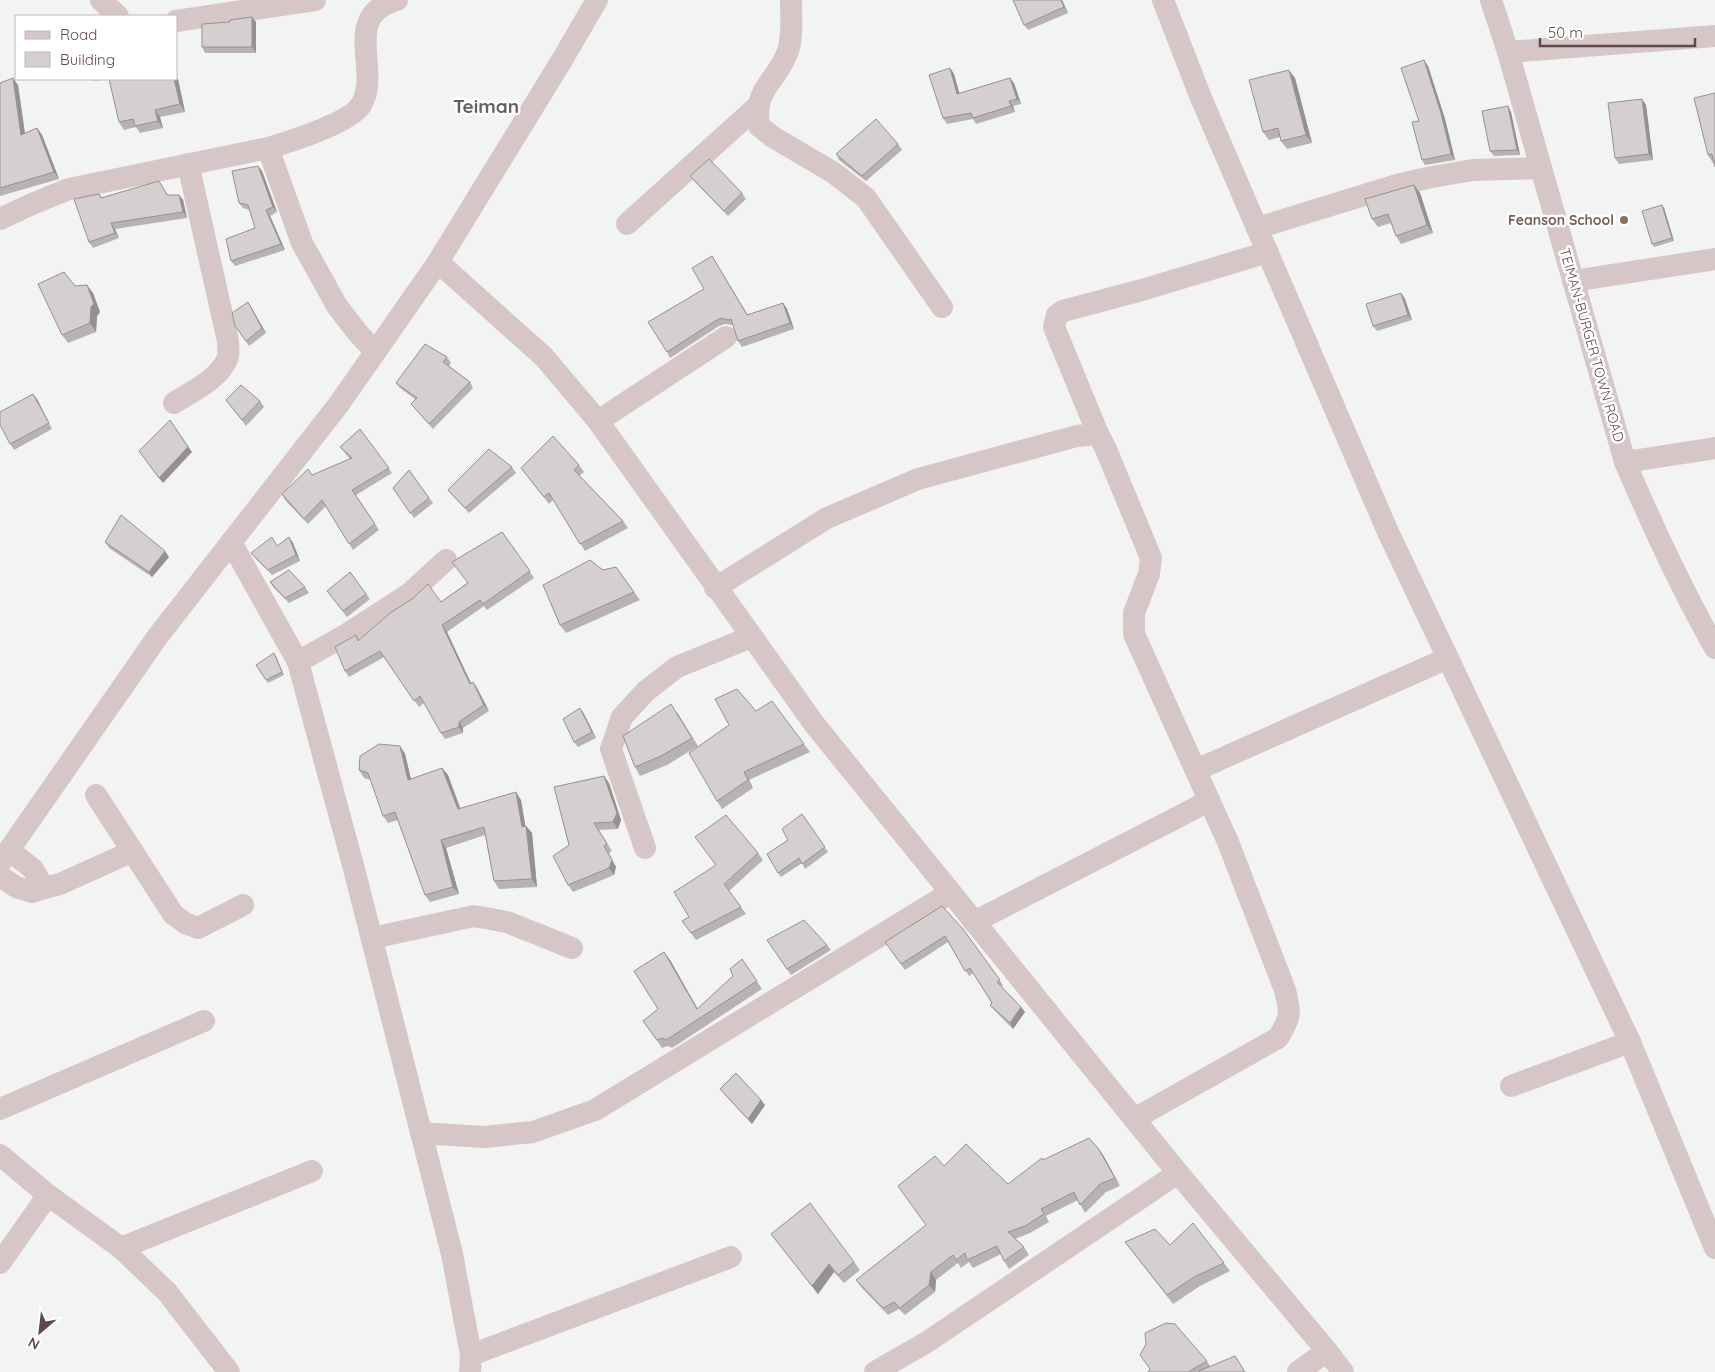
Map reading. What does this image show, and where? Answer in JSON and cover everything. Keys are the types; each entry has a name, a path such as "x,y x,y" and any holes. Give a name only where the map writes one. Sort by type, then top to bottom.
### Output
{"street":[{"path":"101,0 117,15"},
{"path":"178,21 315,0"},
{"path":"44,888 34,868 5,856 158,636 339,404 438,262 597,0"},
{"path":"791,0 788,51 760,99 757,113 759,126 773,137 834,173 866,198 942,307"},
{"path":"1163,0 1201,98 1388,532 1630,1042 1715,1248"},
{"name":"TEIMAN-BURGER TOWN ROAD","path":"1491,0 1508,52 1625,462 1663,546 1715,648"},
{"path":"0,219 70,189 268,148 298,140 352,115 360,107 366,93 366,26 372,14 392,1"},
{"path":"1508,52 1715,36"},
{"path":"627,224 759,105"},
{"path":"268,148 302,243 337,306 375,352"},
{"path":"174,403 208,381 222,368 228,356 228,341 188,164"},
{"path":"1257,228 1400,184 1439,175 1473,170 1541,168"},
{"path":"1134,1119 1278,1038 1286,1026 1290,1010 1285,990 1228,842 1134,634 1134,613 1149,574 1151,558 1054,327 1057,316 1063,311 1142,290 1268,252"},
{"path":"1573,281 1715,259"},
{"path":"438,262 544,357 598,421 715,588 815,725 1178,1173 1343,1372"},
{"path":"598,421 726,337"},
{"path":"715,588 826,518 918,479 1077,436 1098,434"},
{"path":"1625,462 1715,448"},
{"path":"231,542 298,662 372,938 452,1254 470,1363 731,1257"},
{"path":"298,662 347,634 409,594 446,560"},
{"path":"645,848 611,749 622,716 646,691 677,667 752,637"},
{"path":"1196,770 1448,658"},
{"path":"96,795 172,914 192,927 198,928 243,904"},
{"path":"974,922 1210,801"},
{"path":"0,876 16,887 32,892 60,884 133,851"},
{"path":"420,1133 484,1137 533,1132 595,1110 950,893"},
{"path":"372,938 474,916 507,922 572,948"},
{"path":"0,1109 204,1021"},
{"path":"1511,1086 1630,1042"},
{"path":"0,1155 48,1195 121,1248 167,1292 229,1372"},
{"path":"121,1248 312,1171"},
{"path":"875,1372 928,1342 1178,1173"},
{"path":"0,1263 48,1195"},
{"path":"1298,1372 1327,1351"}],"building":[{"path":"1013,0 1061,0 1064,7 1024,25"},
{"path":"252,17 252,47 202,47 202,24 230,22 230,20"},
{"path":"1424,60 1441,113 1451,154 1422,160 1412,122 1419,121 1401,68"},
{"path":"950,68 957,94 1010,78 1017,99 1009,101 1011,106 973,118 971,113 943,118 929,75"},
{"path":"1289,70 1306,135 1281,141 1278,128 1263,132 1249,80"},
{"path":"13,78 21,135 37,128 54,172 0,188 0,83"},
{"path":"109,80 174,80 180,104 155,110 158,121 135,126 133,119 119,122"},
{"path":"1715,93 1715,167 1712,154 1708,155 1694,98"},
{"path":"1642,99 1649,154 1615,158 1608,103"},
{"path":"1508,106 1517,150 1490,151 1482,111"},
{"path":"876,119 898,144 862,176 836,154"},
{"path":"709,159 742,193 724,211 690,176"},
{"path":"258,166 273,207 266,210 281,244 231,261 226,239 255,228 248,205 239,203 232,171"},
{"path":"159,181 167,195 179,195 183,212 111,223 115,233 89,242 74,199 99,194 101,198"},
{"path":"1414,185 1427,225 1396,236 1388,214 1372,219 1365,199"},
{"path":"1662,205 1672,238 1652,244 1642,211"},
{"path":"712,256 747,315 783,303 790,323 738,341 731,319 721,318 667,352 648,322 704,289 692,268"},
{"path":"64,272 75,286 87,285 94,304 91,307 90,323 62,335 38,284"},
{"path":"1401,293 1408,315 1373,326 1366,304"},
{"path":"248,302 262,328 246,341 235,326 232,313"},
{"path":"425,344 447,357 443,362 470,382 429,424 411,404 417,398 396,383"},
{"path":"241,385 260,401 242,420 226,400"},
{"path":"33,394 49,423 10,444 0,425 0,412"},
{"path":"170,420 188,447 159,478 139,451"},
{"path":"360,429 389,468 352,490 375,524 349,544 322,500 304,519 282,494 308,469 312,475 352,458 340,447"},
{"path":"553,436 579,465 574,470 623,521 580,544 549,493 544,497 521,468"},
{"path":"489,449 512,467 465,508 448,490"},
{"path":"409,470 429,498 410,513 393,488"},
{"path":"121,515 165,551 149,572 105,542"},
{"path":"502,532 530,571 483,604 480,600 442,625 470,684 473,682 484,705 459,722 459,727 441,733 420,696 414,701 380,651 345,671 335,647 356,635 358,641 390,613 412,599 428,584 441,602 468,583 452,562"},
{"path":"272,537 277,546 289,537 296,555 268,570 251,553"},
{"path":"590,560 603,570 616,567 634,592 560,625 543,585"},
{"path":"289,570 305,587 285,598 270,582"},
{"path":"350,572 366,594 343,611 327,591"},
{"path":"274,653 282,672 266,680 256,665"},
{"path":"737,689 756,711 772,701 804,744 744,772 748,780 717,801 689,753 729,725 715,699"},
{"path":"671,704 692,738 661,756 635,767 623,736"},
{"path":"580,708 592,732 574,742 563,719"},
{"path":"379,744 400,746 408,780 442,768 458,809 516,792 522,827 526,826 532,879 494,881 484,827 441,840 453,887 425,895 395,812 383,816 368,773 359,770 360,756"},
{"path":"604,776 617,813 613,822 594,823 607,844 604,846 612,860 609,868 568,885 553,856 569,845 554,787"},
{"path":"802,814 825,847 802,864 799,858 778,873 767,854 788,840 782,829"},
{"path":"726,815 758,853 724,884 741,907 691,933 682,921 689,917 674,892 716,865 695,837"},
{"path":"942,906 963,929 1000,980 997,982 1021,1007 1010,1023 990,1005 992,1003 970,968 965,971 945,936 901,964 885,942"},
{"path":"804,920 827,945 787,969 767,940"},
{"path":"664,952 697,1009 733,976 730,969 742,959 757,981 666,1040 663,1038 657,1040 643,1021 658,1009 634,971"},
{"path":"736,1073 761,1100 748,1119 720,1089"},
{"path":"1089,1138 1098,1148 1115,1178 1100,1184 1080,1205 1074,1192 1041,1209 1044,1214 1025,1226 1008,1232 1024,1247 1004,1261 997,1246 967,1260 965,1253 956,1260 953,1255 931,1272 929,1285 900,1308 894,1302 883,1308 856,1280 926,1225 898,1186 935,1156 944,1166 966,1144 1008,1184 1042,1158 1043,1160"},
{"path":"810,1203 854,1262 838,1275 829,1264 812,1286 771,1234"},
{"path":"1193,1223 1224,1263 1194,1277 1167,1295 1125,1242 1155,1229 1170,1245"},
{"path":"1166,1323 1175,1324 1207,1361 1188,1372 1148,1372 1150,1369 1140,1355 1146,1344 1145,1333"},
{"path":"1235,1356 1245,1372 1199,1371"}],"place":[{"name":"Feanson School","path":"1624,220"}],"district":[{"name":"Teiman","path":"486,106"}]}
